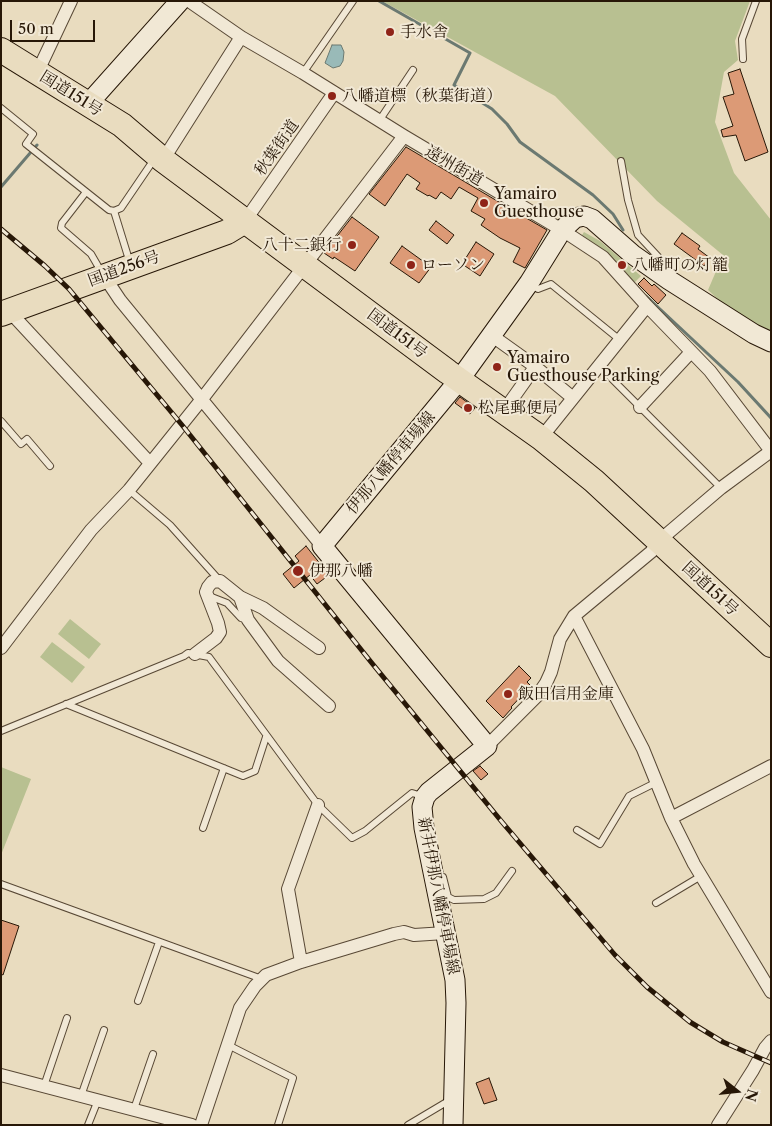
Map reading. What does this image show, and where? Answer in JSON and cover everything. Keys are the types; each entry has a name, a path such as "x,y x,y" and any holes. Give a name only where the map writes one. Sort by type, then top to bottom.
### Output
{"highway":[{"name":"国道151号","path":"1,50 122,125 160,158 503,412 541,438 594,481 771,646"},
{"name":"国道256号","path":"5,312 227,232 246,221"}],"main road":[{"path":"88,104 179,2"},
{"path":"562,230 575,218 584,216 592,219 632,254 661,274 754,334 771,342"},
{"name":"伊那八幡停車場線","path":"322,546 460,379 529,283 562,230"},
{"path":"322,546 487,746"},
{"name":"新井伊那八幡停車場線","path":"453,1125 455,980 445,933 434,856 422,807 425,797 487,746"}],"street":[{"path":"37,72 71,1"},
{"name":"遠州街道","path":"179,2 303,73 379,121 562,230 603,257 710,371 771,451"},
{"path":"160,158 241,37"},
{"name":"秋葉街道","path":"246,221 334,93"},
{"path":"1,648 91,530 129,490 202,400 404,136"},
{"path":"104,276 120,300 322,546"},
{"path":"541,438 647,306"},
{"path":"5,312 150,463"},
{"path":"491,336 535,367 573,398"},
{"path":"640,407 692,352"},
{"path":"503,412 535,367"},
{"path":"487,746 537,696 546,683 560,639 574,616 651,552 659,542 721,488 771,451"},
{"path":"195,654 216,638 220,632 207,596 208,587 212,582 220,581 240,596 263,608 320,648"},
{"path":"240,596 248,620 278,660 329,706"},
{"path":"574,616 643,749 671,818 701,876 771,992"},
{"path":"671,818 771,766"},
{"path":"301,962 288,889 318,805"},
{"path":"201,1125 240,1008 266,975 301,962 394,934 404,932 414,935 445,933"},
{"path":"718,1125 771,1041"},
{"path":"1,1075 134,1109 151,1117 192,1125"}],"lane":[{"path":"303,73 353,1"},
{"path":"743,60 742,39 756,1"},
{"path":"379,121 413,70"},
{"path":"1,108 33,134 27,144 109,210 114,211 121,208 160,158"},
{"path":"620,161 638,235 664,264 661,274"},
{"path":"86,192 62,223 61,228 91,254 104,276"},
{"path":"114,211 131,267"},
{"path":"529,283 538,289 551,284 620,340"},
{"path":"599,366 721,488"},
{"path":"1,421 21,444 28,439 50,466"},
{"path":"129,490 170,525 220,581"},
{"path":"207,596 227,603 241,618 248,620"},
{"path":"1,731 188,653 195,654 209,657 266,737 318,805 352,838 365,831 412,793 425,797"},
{"path":"66,704 243,776 255,771 266,737"},
{"path":"203,828 224,768"},
{"path":"577,830 600,844 629,796 657,782"},
{"path":"441,871 448,897 454,900 484,899 496,892 512,871"},
{"path":"656,903 701,876"},
{"path":"1,884 262,979"},
{"path":"138,1002 158,942"},
{"path":"44,1086 67,1018"},
{"path":"81,1096 104,1030"},
{"path":"227,1044 293,1078 278,1125"},
{"path":"134,1109 153,1054"},
{"path":"408,1125 454,1098"},
{"path":"88,1125 98,1100"}],"green space":[{"path":"382,1 750,1 735,41 738,60 724,72 715,122 734,173 771,220 771,349 708,290 723,255 657,201 555,96"},
{"path":"584,232 600,241 641,276 633,284 608,254 582,235"},
{"path":"70,619 101,644 89,659 58,634"},
{"path":"52,642 85,667 72,683 40,657"},
{"path":"1,767 31,779 1,855"}],"water":[{"path":"332,45 341,45 344,52 343,61 340,66 333,68 325,63"}],"building":[{"path":"740,69 768,152 745,161 736,135 723,137 721,130 733,126 723,97 734,94 728,73"},
{"path":"406,147 504,205 503,207 547,230 525,268 513,262 520,248 500,238 481,225 485,219 471,211 478,198 459,187 451,199 441,192 436,199 416,189 420,183 407,174 385,206 369,194"},
{"name":"八十二銀行","path":"352,217 379,237 355,271 334,257 333,259 324,253"},
{"path":"436,221 454,235 447,244 429,230"},
{"path":"682,233 700,246 698,249 710,258 704,266 674,244"},
{"path":"476,242 494,254 480,276 462,264"},
{"name":"ローソン","path":"402,246 431,267 419,283 390,263"},
{"path":"644,278 666,295 658,304 638,284"},
{"path":"460,397 475,408 470,414 455,403"},
{"path":"306,546 329,575 317,584 310,575 294,588 283,574 299,561 295,556"},
{"name":"飯田信用金庫","path":"519,666 531,678 527,682 531,686 503,718 486,701"},
{"path":"480,766 488,774 481,780 473,771"},
{"path":"1,920 19,926 3,975 1,974"},
{"path":"489,1078 497,1100 484,1104 476,1083"}],"waterway":[{"path":"379,1 428,29"},
{"path":"442,37 470,53 454,85 492,109 507,124 520,142 593,195 613,214 623,230"},
{"path":"1,187 37,145"},
{"path":"646,296 738,382 771,418"}],"railway":[{"path":"1,229 69,289 182,425 371,662 502,822 615,955 647,987 690,1022 723,1042 771,1063"}],"place":[{"name":"手水舎","path":"390,32"},
{"name":"八幡道標（秋葉街道）","path":"332,96"},
{"name":"Yamairo Guesthouse","path":"484,203"},
{"name":"八十二銀行","path":"352,245"},
{"name":"ローソン","path":"411,265"},
{"name":"八幡町の灯籠","path":"622,265"},
{"name":"Yamairo Guesthouse Parking","path":"497,367"},
{"name":"松尾郵便局","path":"468,408"},
{"name":"伊那八幡","path":"298,571"},
{"name":"飯田信用金庫","path":"508,694"}]}
